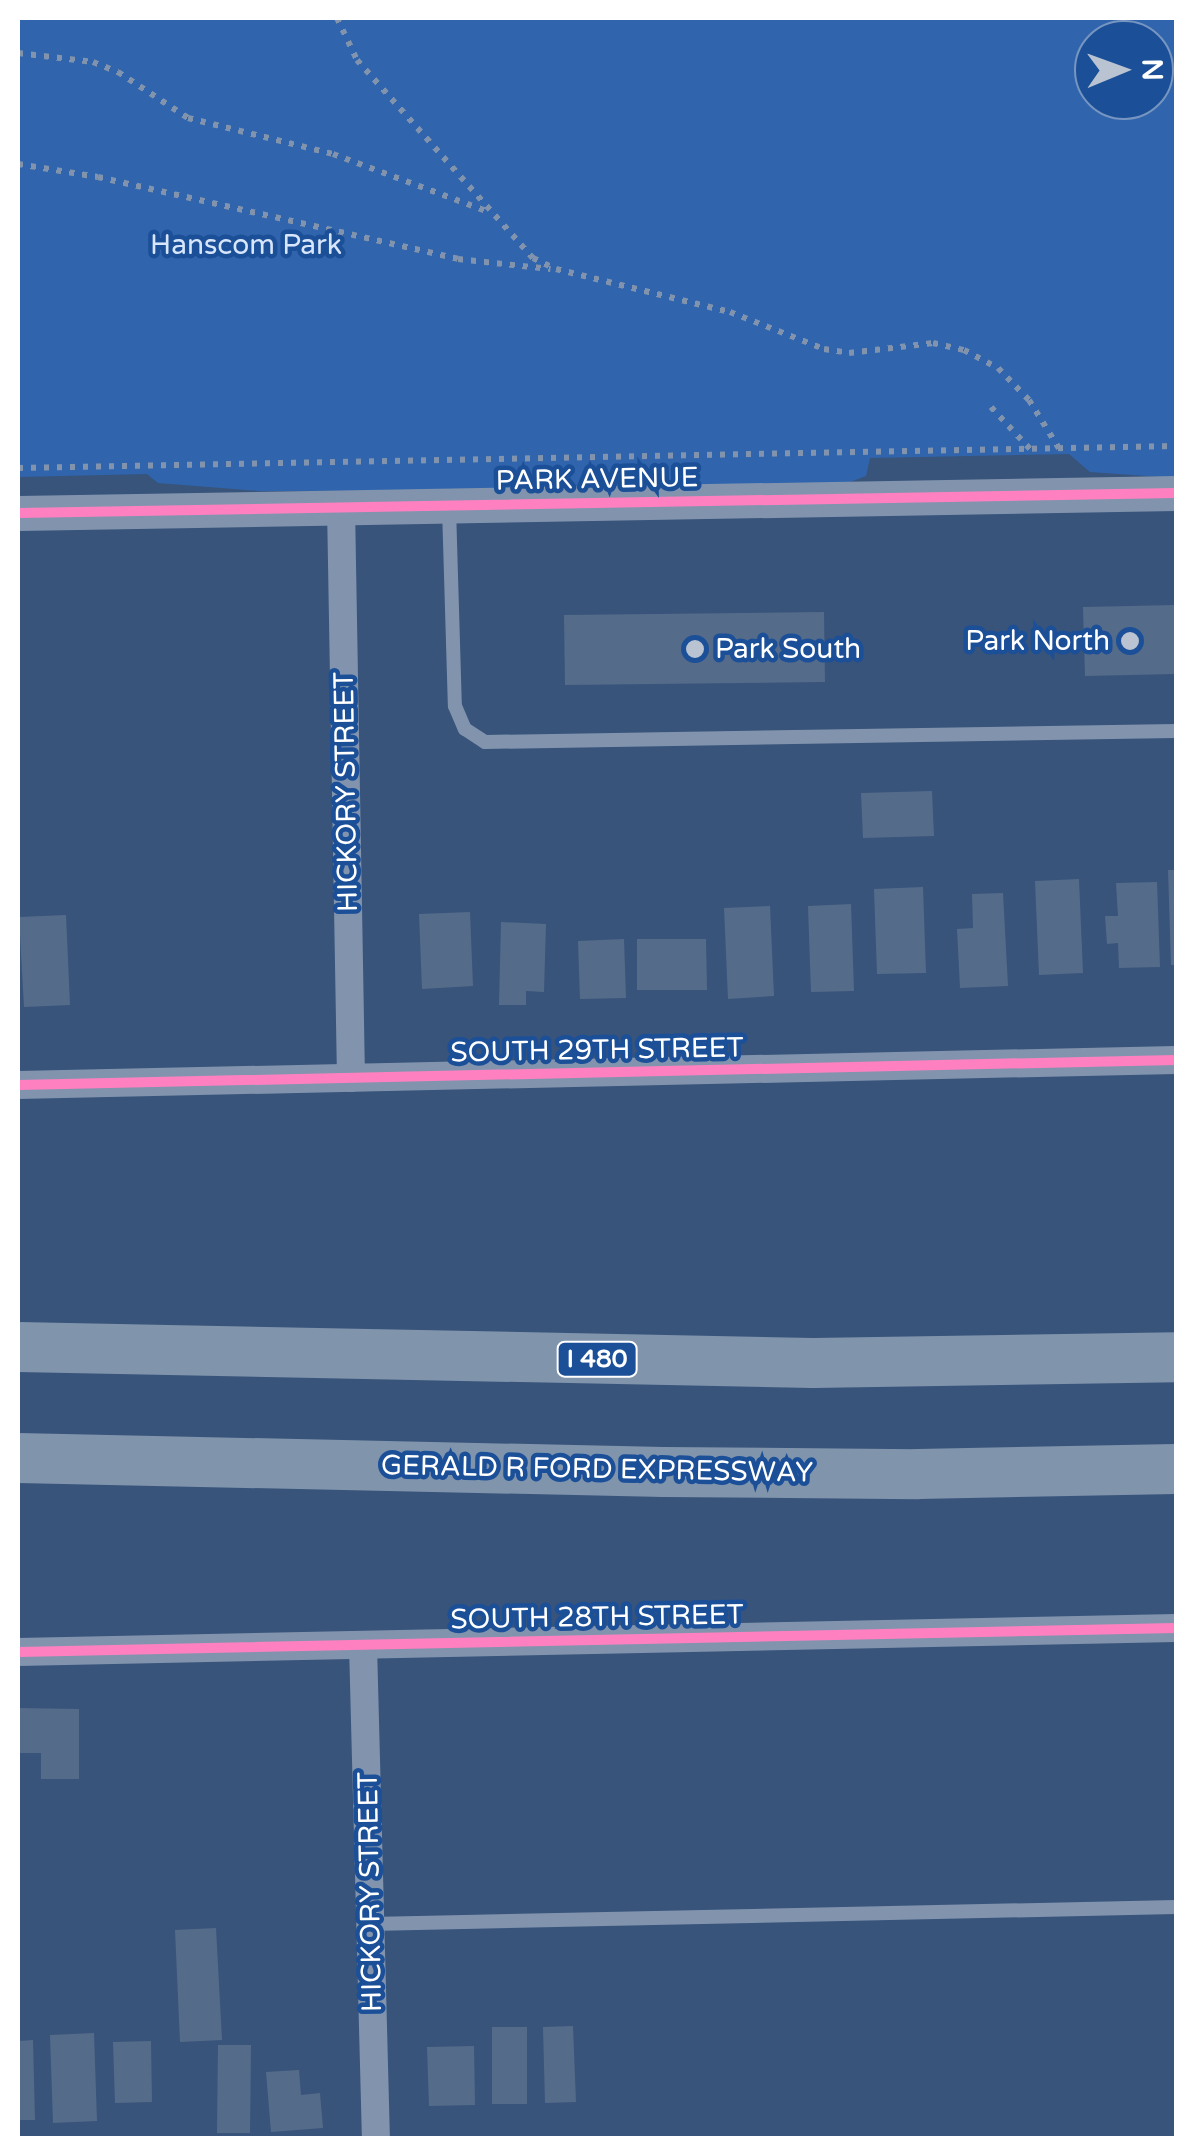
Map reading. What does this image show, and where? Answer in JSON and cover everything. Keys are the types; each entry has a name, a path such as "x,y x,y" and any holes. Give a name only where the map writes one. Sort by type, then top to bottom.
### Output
{"highway":[{"path":"18,1337 104,1349"},
{"name":"I 480","path":"18,1347 813,1364 1176,1357"},
{"name":"GERALD R FORD EXPRESSWAY","path":"18,1458 918,1474 1176,1468"},
{"path":"18,1490 270,1463"}],"street":[{"name":"PARK AVENUE","path":"18,513 1176,493"},
{"name":"HICKORY STREET","path":"341,506 351,1078"},
{"name":"SOUTH 29TH STREET","path":"18,1085 1176,1060"},
{"name":"SOUTH 28TH STREET","path":"18,1652 1176,1628"},
{"name":"HICKORY STREET","path":"364,1644 376,2138"}],"lane":[{"path":"449,504 456,706 465,729 484,742 1176,732"},
{"path":"370,1924 1176,1907"}],"path":[{"path":"337,18 357,60 533,258 556,269"},
{"path":"18,53 93,62 118,72 188,118 334,154 490,212"},
{"path":"18,164 98,177 458,259 556,269 680,297 770,325 824,349 849,353 933,343 964,350 998,368 1029,400 1060,450"},
{"path":"991,407 1031,450"},
{"path":"18,468 1176,446"}],"green space":[{"name":"Hanscom Park","path":"18,18 1176,18 1176,478 1090,472 1069,454 870,458 866,476 829,490 259,491 158,483 147,474 18,477"}],"building":[{"name":"Park North","path":"1176,605 1176,674 1085,676 1083,607"},
{"name":"Park South","path":"824,612 825,682 565,685 564,615"},
{"path":"932,791 934,836 863,838 861,793"},
{"path":"1168,870 1176,870 1176,965 1171,965"},
{"path":"1079,879 1083,973 1039,975 1035,881"},
{"path":"1157,882 1160,967 1119,968 1118,943 1107,944 1105,916 1118,916 1116,883"},
{"path":"923,887 926,973 877,974 874,889"},
{"path":"1003,893 1008,986 960,988 957,929 973,928 972,894"},
{"path":"851,904 854,991 811,992 808,906"},
{"path":"770,906 774,996 728,999 724,908"},
{"path":"470,912 473,986 422,989 419,914"},
{"path":"66,915 70,1005 24,1007 19,917"},
{"path":"501,922 546,924 544,992 526,991 526,1005 499,1005"},
{"path":"624,939 626,998 580,999 578,941"},
{"path":"637,939 706,939 707,990 637,990"},
{"path":"18,1708 79,1709 79,1779 41,1779 41,1753 18,1753"},
{"path":"216,1928 222,2040 180,2042 175,1930"},
{"path":"573,2026 576,2102 545,2103 543,2027"},
{"path":"492,2027 527,2027 527,2104 492,2104"},
{"path":"94,2033 97,2121 53,2123 50,2035"},
{"path":"33,2040 35,2120 18,2120 18,2041"},
{"path":"151,2041 152,2102 115,2103 113,2042"},
{"path":"218,2045 251,2045 250,2133 217,2133"},
{"path":"474,2046 475,2105 429,2106 427,2047"},
{"path":"299,2070 301,2095 320,2093 323,2128 271,2132 266,2072"}],"cycle path":[{"path":"18,513 1176,493"},
{"path":"18,1085 1176,1060"},
{"path":"18,1652 1176,1628"}],"place":[{"name":"Park North","path":"1130,641"},
{"name":"Park South","path":"695,649"}]}
